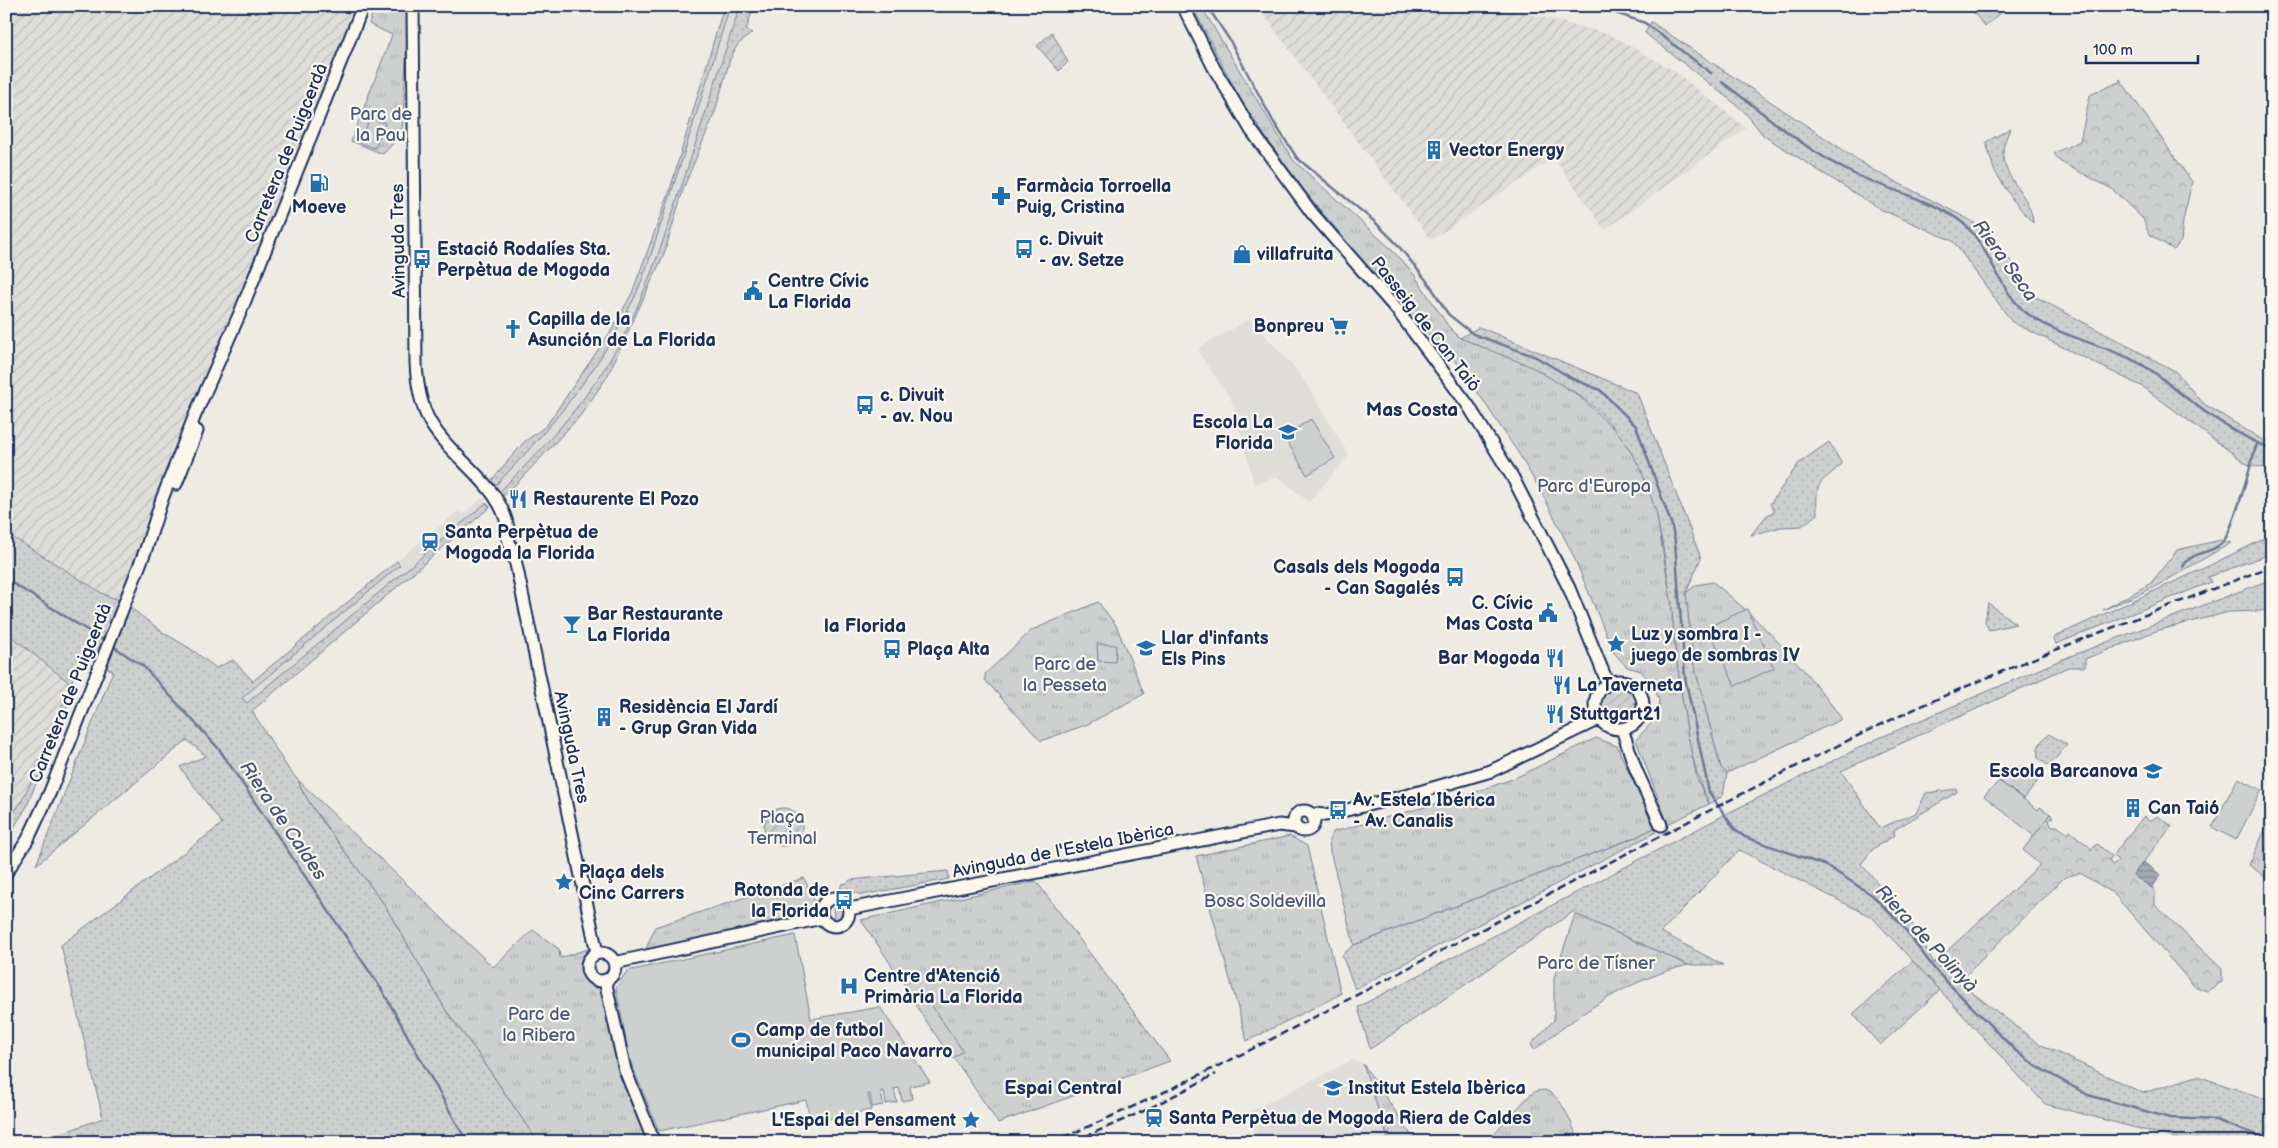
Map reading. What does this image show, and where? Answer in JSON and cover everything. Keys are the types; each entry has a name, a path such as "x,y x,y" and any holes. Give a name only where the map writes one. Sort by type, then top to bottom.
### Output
{"main road":[{"name":"Carretera de Puigcerdà","path":"146,549 163,514 198,429 240,313 363,6"},
{"name":"Avinguda Tres","path":"413,6 417,379 423,408 430,422 462,462 483,481 498,502 509,526 510,542 598,953"},
{"name":"Passeig de Can Taió","path":"1183,6 1214,68 1256,138 1312,213 1398,310 1468,405 1513,478 1569,588 1608,684"},
{"name":"Carretera de Puigcerdà","path":"6,873 28,839 50,792 146,549 162,499 195,415 240,313"},
{"path":"198,429 195,415 206,407"},
{"path":"1624,681 1634,686 1641,695 1644,706 1640,718 1630,727 1622,729 1613,728 1599,719 1595,702 1598,694 1608,684 1624,681"},
{"path":"1326,815 1305,831 1295,822 1298,812 1304,810 1312,814 1326,815 1409,795 1491,771 1599,719"},
{"path":"1622,729 1636,770 1661,825"},
{"path":"1312,814 1313,826"},
{"name":"Avinguda de l'Estela Ibèrica","path":"849,909 1295,822"},
{"path":"835,898 842,900 849,909 848,917 842,924 834,926 825,922 822,918 822,907 828,900 835,898"},
{"path":"614,963 822,918"},
{"path":"598,953 608,955 614,963 613,974 605,980 596,980 589,974 587,964 590,957 598,953"},
{"path":"605,980 625,1070 654,1142"}],"shaded area":[{"path":"6,6 355,6 120,600 105,595 6,533"},
{"path":"730,6 740,6 683,182 652,272 639,302 608,364 579,405 547,445 499,492 495,486 538,441 587,378 628,310 642,280 692,132"},
{"path":"1257,6 1498,6 1609,34 1676,72 1746,128 1605,230 1554,158 1431,240"},
{"name":"Escola La Florida","path":"1250,319 1300,374 1349,455 1309,502 1278,477 1254,484 1232,401 1199,353 1200,347"},
{"path":"482,498 486,503 247,703 242,699 400,565 397,561 458,511 462,515"},
{"path":"6,632 75,687 26,808 6,840"},
{"path":"2143,862 2161,875 2152,888 2133,875"},
{"name":"Institut Estela Ibèrica","path":"1352,1060 1363,1064 1389,1142 1260,1142 1247,1113"}],"green space":[{"name":"Parc de la Pau","path":"375,6 406,6 407,42 402,134 383,154 351,141 392,35 369,24"},
{"path":"724,6 730,6 666,209 633,300 614,336 584,382 550,425 495,486 491,481 524,442 546,426 613,328 632,293 669,193"},
{"path":"740,6 759,6 757,12 752,12 746,30 752,33 738,44 730,59 715,112 684,187 664,254 607,377 580,416 502,497 499,492 543,447 583,400 607,365 627,329 652,271 666,232"},
{"name":"Parc d'Europa","path":"1192,6 1201,6 1293,160 1389,247 1413,273 1449,327 1460,338 1532,367 1578,395 1620,435 1640,467 1656,511 1671,600 1676,657 1687,731 1697,779 1709,804 1668,824 1636,740 1657,717 1659,700 1653,685 1641,671 1627,667 1614,653 1573,555 1544,497 1519,454 1460,366 1397,302 1302,188 1239,97"},
{"path":"1969,6 2007,6 1985,27"},
{"path":"1651,22 1873,170 1970,220 1994,238 2036,297 2175,371 2204,404 2261,439 2272,443 2272,470 2247,464 2143,387 2012,322 1953,241 1880,209 1764,136 1743,110 1645,33"},
{"path":"1052,32 1068,62 1059,71 1037,46"},
{"path":"2120,79 2192,182 2183,221 2181,241 2174,250 2149,234 2143,219 2112,189 2059,161 2054,153 2080,141 2090,95 2119,82"},
{"path":"370,118 385,123 375,148 360,143"},
{"path":"2011,128 2004,143 2003,156 2006,168 2030,210 2033,223 2013,200 1994,170 1986,142"},
{"path":"1479,327 1637,393 1701,558 1686,593 1693,660 1721,768 1727,773 1723,796 1709,804 1693,760 1687,730 1666,566 1659,527 1648,490 1632,455 1610,424 1576,393 1504,357 1460,338"},
{"path":"1311,419 1335,458 1307,475 1284,436"},
{"path":"1829,442 1842,464 1820,484 1817,495 1817,514 1802,526 1781,527 1751,535 1767,515 1775,512 1770,504 1799,463"},
{"path":"486,503 490,507 252,711 289,770 299,781 300,787 315,811 384,904 447,1012 477,1052 538,1142 43,1140 103,1118 61,945 222,824 180,767 206,756 187,740 36,865 113,671 83,656 71,683 75,687 26,808 6,840 6,823 20,804 30,784 71,684 6,632 6,533 105,595 120,600 216,668 233,660 253,681 397,561 400,565 242,698 247,703"},
{"path":"2272,535 2272,553 2208,577 2211,582 2056,644 2054,639 2056,636"},
{"path":"2221,540 2231,543 2153,588 2103,610 2151,583 2177,550"},
{"path":"2272,579 2272,607 2261,611 2229,612 2156,631 2085,659 2085,667 2068,667 1841,771 1880,828 1916,813 1926,793 1956,789 1957,792 1894,830 1895,835 1873,849 1861,864 1908,917 1934,963 2039,1044 2143,1093 2197,1076 2272,1101 2272,1142 2189,1142 2045,1104 1872,917 1739,850 1661,932 1723,965 1688,965 1575,914 1576,910 1370,1049 1358,1007 1732,811 1879,738 2063,659"},
{"path":"1713,582 1749,613 1782,646 1813,681 1842,719 1727,773 1721,768 1693,660 1686,593 1696,585"},
{"name":"Parc de la Pesseta","path":"1098,602 1116,625 1144,694 1088,724 1041,741 985,680 985,674 1032,630"},
{"path":"1988,603 2016,624 1989,630 1985,622"},
{"path":"1747,609 1774,668 1735,686 1708,627"},
{"path":"1097,644 1116,645 1115,662 1098,661"},
{"path":"1619,687 1626,688 1632,692 1636,698 1636,712 1632,718 1626,722 1619,723 1612,722 1606,718 1602,712 1601,705 1602,698 1606,692 1612,688"},
{"path":"2049,734 2067,745 2049,766 2038,758 2038,750 2040,744"},
{"path":"1596,738 1617,746 1654,828 1636,837 1354,945 1330,851 1329,840 1333,832 1462,797 1515,778"},
{"path":"2017,767 2027,767 2041,777 2024,799 1999,781"},
{"path":"2238,778 2262,790 2236,840 2212,827"},
{"name":"Parc de la Ribera","path":"299,781 493,967 533,930 559,949 560,958 591,948 621,1075 629,1099 648,1142 538,1142 477,1052 447,1012 384,904 315,811 300,787"},
{"path":"1999,781 2038,810 2040,807 2050,814 2034,836 1984,796"},
{"name":"Plaça Terminal","path":"783,808 790,809 796,814 801,820 801,834 796,840 790,845 783,846 776,845 770,840 765,834 764,827 765,820 770,814 776,809"},
{"path":"2050,814 2054,817 2049,820 2051,826 2057,826 2068,834 2070,831 2092,849 2097,844 2112,856 2109,860 2112,865 2118,861 2113,855 2144,816 2150,822 2157,816 2172,826 2133,875 2155,890 2155,905 2222,969 2222,982 2207,991 2194,986 2113,893 2080,873 2065,877 1959,982 1934,963 2040,865 2023,850"},
{"path":"2272,814 2272,882 2249,865"},
{"path":"1654,828 1656,832 1355,989 1342,955 1354,945 1636,837"},
{"name":"Bosc Soldevilla","path":"1290,836 1307,846 1341,994 1247,1041 1196,856"},
{"path":"948,871 949,879 862,895 840,888 842,884 850,880"},
{"path":"804,878 818,909 815,914 646,949 655,927"},
{"path":"1036,881 1170,1061 998,1123 861,920"},
{"path":"845,903 848,911 847,918 842,923 834,926 833,904 840,905"},
{"name":"Parc de Tísner","path":"1575,914 1688,965 1666,971 1625,988 1588,1010 1534,1050 1531,1044 1554,1020 1554,978"},
{"name":"Camp de futbol municipal Paco Navarro","path":"795,935 811,1019 880,1007 930,1082 910,1086 912,1099 902,1101 899,1088 894,1089 897,1102 886,1104 884,1091 881,1091 883,1105 872,1107 870,1094 868,1094 871,1110 811,1123 806,1100 659,1131 630,1061 616,988 627,971"},
{"path":"1913,961 1940,990 1880,1045 1853,1014"},
{"path":"925,996 963,1051 952,1059 914,1003"},
{"path":"1363,1064 1416,1142 1389,1142"},
{"path":"1544,1090 1551,1093 1561,1104 1580,1142 1486,1142 1528,1097 1536,1091"}],"waterway":[{"name":"Riera de Polinyà","path":"1207,6 1229,39 1273,121 1297,158 1375,222 1397,244 1430,285 1448,314 1473,334 1536,357 1573,379 1600,390 1636,426 1671,523 1675,541 1685,677 1709,792 1735,830 1745,837 1827,866 1872,895 1902,925 1936,971 2016,1051 2036,1066 2088,1095 2170,1118 2216,1120 2272,1141"},
{"name":"Riera Seca","path":"1595,6 1645,23 1711,73"},
{"name":"Riera Seca","path":"1722,82 1801,142 1835,164 1865,179 1934,206 1959,220 1979,242 2009,293 2028,314 2057,330 2135,361 2154,372 2195,405 2216,419 2238,433 2272,450"},
{"path":"2183,567 2196,555 2217,547 2226,537 2236,512 2257,443"},
{"name":"Riera de Caldes","path":"6,579 106,642"},
{"name":"Riera de Caldes","path":"111,645 143,666 219,749 382,990 467,1142"}],"railway":[{"path":"1052,1142 1144,1102 1234,1058 1625,854 1839,745 1999,673 2272,566"},
{"path":"1073,1142 1146,1110 1216,1074"}],"place":[{"name":"Vector Energy","path":"1434,150"},
{"name":"Moeve","path":"319,183"},
{"name":"Farmàcia Torroella Puig, Cristina","path":"1001,196"},
{"name":"c. Divuit - av. Setze","path":"1024,249"},
{"name":"villafruita","path":"1242,254"},
{"name":"Estació Rodalíes Sta. Perpètua de Mogoda","path":"422,259"},
{"name":"Centre Cívic La Florida","path":"753,291"},
{"name":"Bonpreu","path":"1339,326"},
{"name":"Capilla de la Asunción de La Florida","path":"513,329"},
{"name":"c. Divuit - av. Nou","path":"865,405"},
{"name":"Escola La Florida","path":"1288,432"},
{"name":"Restaurente El Pozo","path":"518,499"},
{"name":"Santa Perpètua de Mogoda la Florida","path":"430,542"},
{"name":"Casals dels Mogoda - Can Sagalés","path":"1455,577"},
{"name":"C. Cívic Mas Costa","path":"1548,613"},
{"name":"Bar Restaurante La Florida","path":"572,624"},
{"name":"Luz y sombra I - juego de sombras IV","path":"1616,644"},
{"name":"Llar d'infants Els Pins","path":"1146,648"},
{"name":"Plaça Alta","path":"892,649"},
{"name":"Bar Mogoda","path":"1555,658"},
{"name":"La Taverneta","path":"1562,685"},
{"name":"Stuttgart21","path":"1555,714"},
{"name":"Residència El Jardí - Grup Gran Vida","path":"604,717"},
{"name":"Escola Barcanova","path":"2153,771"},
{"name":"Can Taió","path":"2133,808"},
{"name":"Av. Estela Ibérica - Av. Canalis","path":"1338,810"},
{"name":"Plaça dels Cinc Carrers","path":"564,882"},
{"name":"Rotonda de la Florida","path":"844,900"},
{"name":"Centre d'Atenció Primària La Florida","path":"849,986"},
{"name":"Camp de futbol municipal Paco Navarro","path":"741,1040"},
{"name":"Institut Estela Ibèrica","path":"1333,1088"},
{"name":"Santa Perpètua de Mogoda Riera de Caldes","path":"1154,1118"},
{"name":"L'Espai del Pensament","path":"971,1120"}],"district":[{"name":"Mas Costa","path":"1412,409"},
{"name":"la Florida","path":"865,625"},
{"name":"Espai Central","path":"1063,1087"}]}
